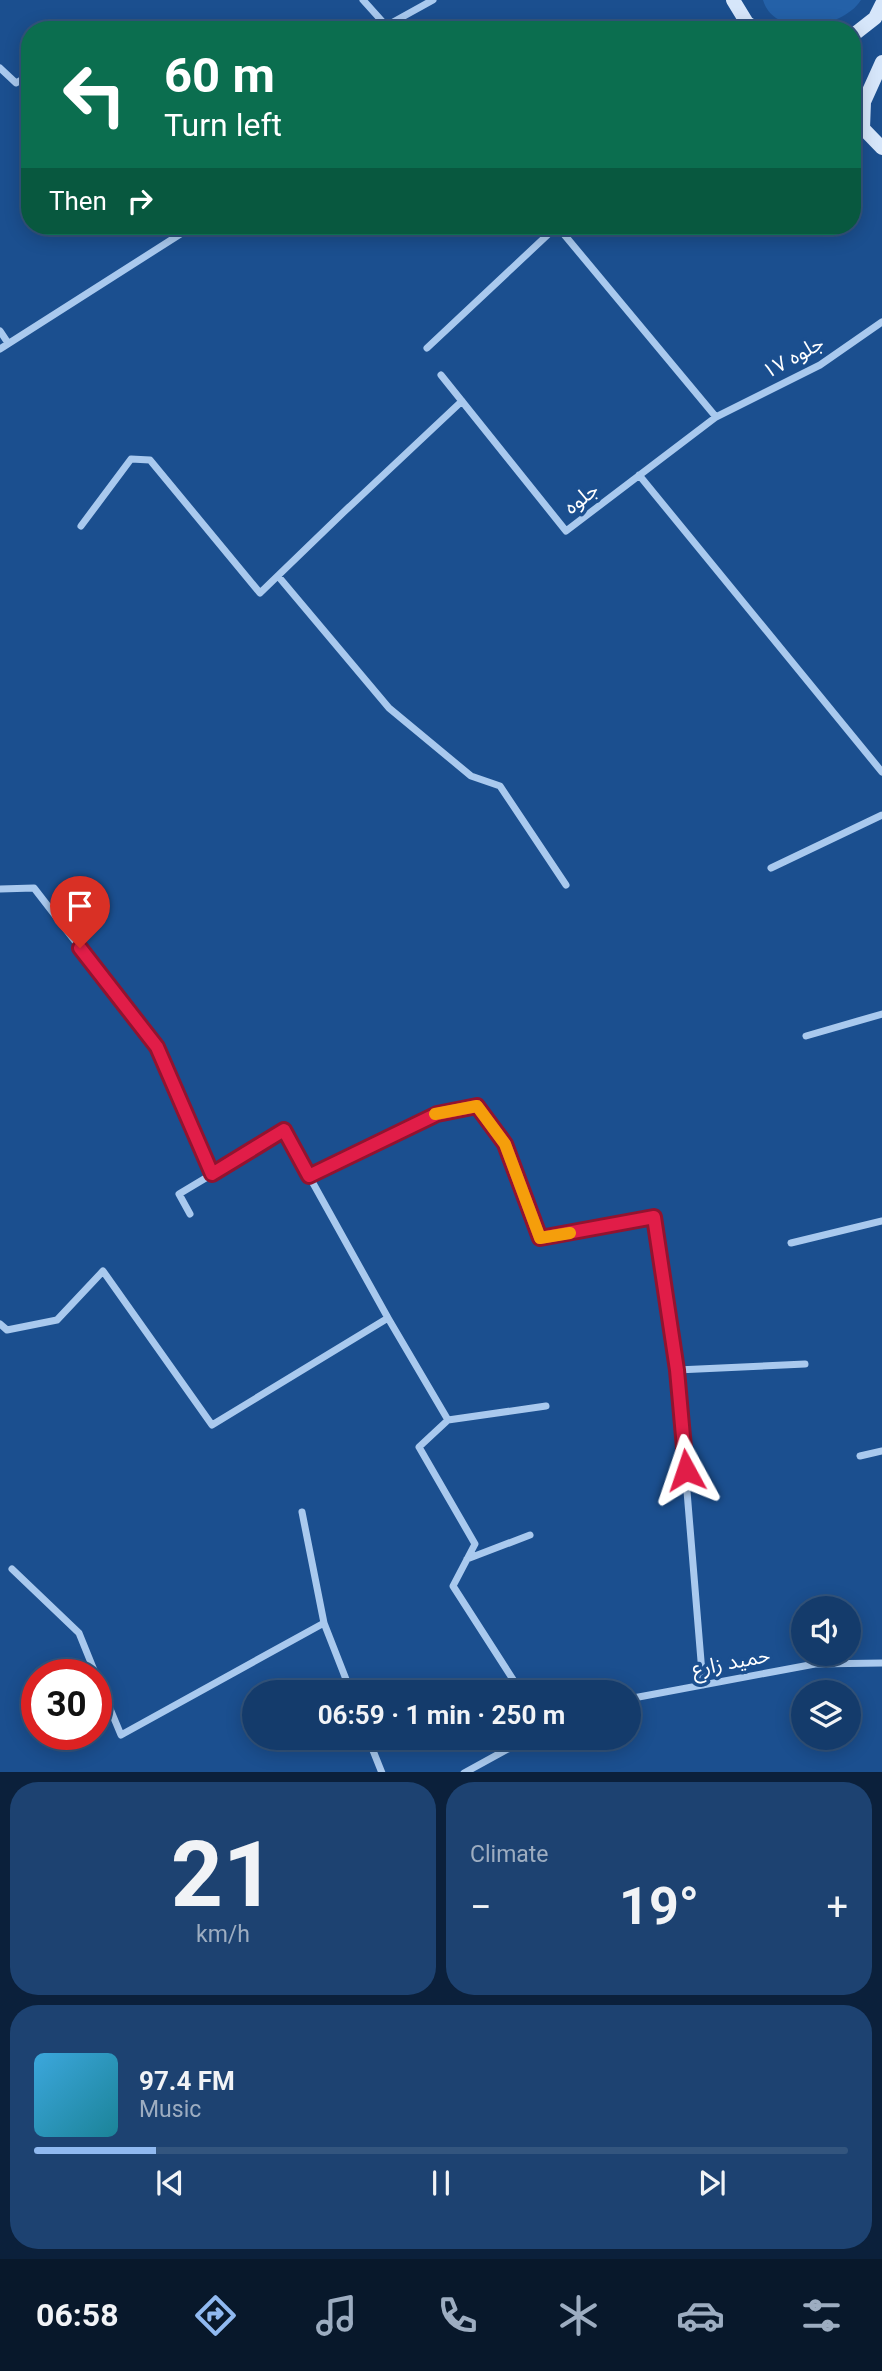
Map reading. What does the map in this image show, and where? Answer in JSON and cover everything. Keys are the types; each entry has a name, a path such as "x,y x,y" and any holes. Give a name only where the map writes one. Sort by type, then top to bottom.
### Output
{"main road":[{"path":"733,0 746,21"},
{"path":"861,29 875,18 882,4"},
{"path":"861,111 882,62"},
{"path":"861,126 882,149"}],"street":[{"path":"363,0 382,21"},
{"path":"399,21 433,0"},
{"path":"0,68 16,83 21,80"},
{"path":"0,349 179,235"},
{"path":"427,348 547,235"},
{"path":"565,235 716,416"},
{"name":"جلوه ۱۷","path":"716,416 820,365 882,322"},
{"path":"0,331 8,343"},
{"name":"جلوه","path":"441,375 566,531 716,416"},
{"path":"81,526 131,459 150,460 260,593 462,401"},
{"path":"639,475 882,772"},
{"path":"336,520 349,507"},
{"path":"278,576 389,708 471,776 500,786 566,885"},
{"path":"771,868 882,815"},
{"path":"0,889 34,888 157,1047 212,1174"},
{"path":"806,1036 882,1014"},
{"path":"309,1176 437,1114 477,1106 505,1144 540,1238 654,1217 677,1370 703,1685"},
{"path":"190,1214 179,1194 284,1130 447,1420"},
{"path":"791,1242 882,1221"},
{"path":"0,1324 7,1329 57,1320 103,1271 212,1425 388,1318"},
{"path":"677,1370 805,1364"},
{"path":"512,1680 453,1586 475,1544 419,1447 447,1420 546,1406"},
{"path":"860,1456 882,1451"},
{"path":"302,1512 324,1623 346,1680"},
{"path":"467,1560 530,1535"},
{"path":"12,1569 79,1633 90,1659"},
{"path":"112,1713 121,1735 324,1623"},
{"name":"حمید زارع","path":"641,1697 816,1664 882,1663"},
{"path":"373,1750 382,1772"},
{"path":"466,1772 506,1750"}],"shaded area":[{"path":"763,0 861,0 852,10 831,21 780,21 770,12"}],"slow traffic":[{"path":"435,1114 477,1106 505,1144 540,1238 570,1233"}],"route":[{"path":"80,948 157,1047 212,1174 284,1130 309,1176 437,1114 477,1106 505,1144 540,1238 654,1217 677,1370 686,1470"}]}
